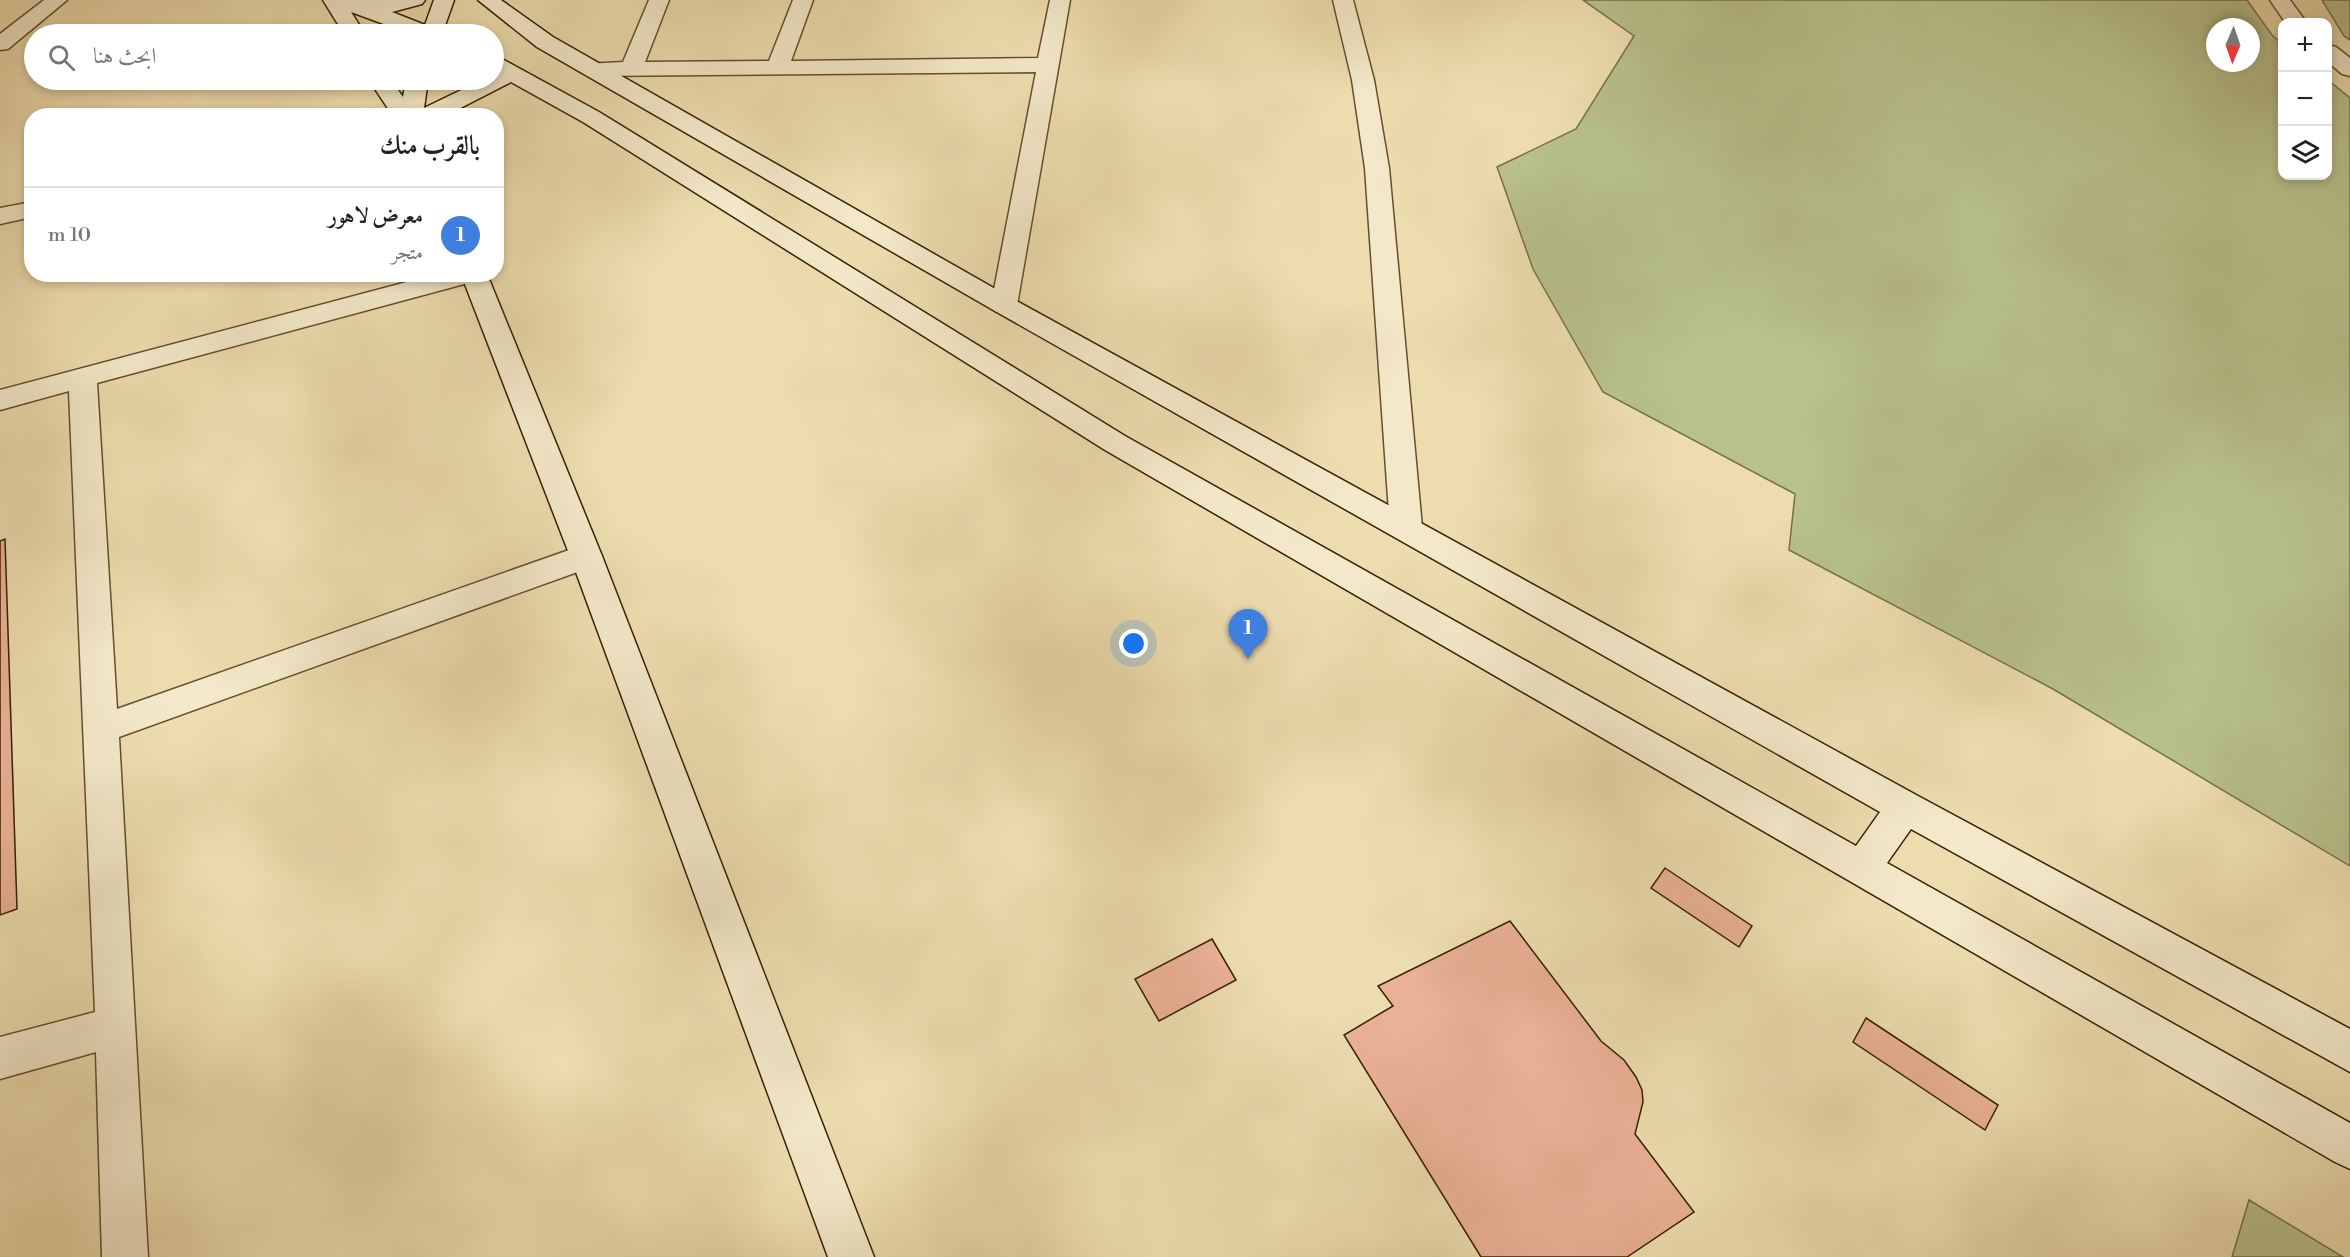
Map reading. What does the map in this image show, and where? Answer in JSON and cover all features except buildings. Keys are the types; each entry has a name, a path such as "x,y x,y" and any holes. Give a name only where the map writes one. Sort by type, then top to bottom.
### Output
{"main road":[{"path":"26,24 57,0"},
{"path":"333,0 404,24"},
{"path":"333,0 348,24"},
{"path":"361,8 393,6 415,0"},
{"path":"435,24 444,0"},
{"path":"488,0 546,42 1004,305 1905,807 2350,1051"},
{"path":"632,68 659,0"},
{"path":"778,67 803,0"},
{"path":"1004,305 1060,0"},
{"path":"1343,0 1363,80 1377,168 1406,527"},
{"path":"2280,0 2292,18"},
{"path":"0,44 24,25"},
{"path":"2332,55 2350,69"},
{"path":"593,69 1048,65"},
{"path":"504,70 591,117 1115,443 2350,1146"},
{"path":"387,90 399,108"},
{"path":"412,108 415,90"},
{"path":"439,108 468,90"},
{"path":"0,216 24,211"},
{"path":"0,400 442,282"},
{"path":"475,282 586,556 847,1256"},
{"path":"83,379 116,1027 125,1257"},
{"path":"101,729 586,556"},
{"path":"1861,869 1905,807"},
{"path":"0,1058 116,1027"}],"green space":[{"path":"1583,0 2247,0 2260,18 2206,18 2206,72 2260,72 2260,18 2278,40 2278,180 2332,180 2332,83 2350,98 2350,866 2053,689 1789,550 1795,494 1603,392 1533,269 1497,167 1576,129 1634,36"},
{"path":"2322,0 2350,0 2350,40 2344,36"},
{"path":"2249,1200 2343,1257 2232,1257"}],"place":[{"name":"معرض لاهور","path":"1248,659"}]}
